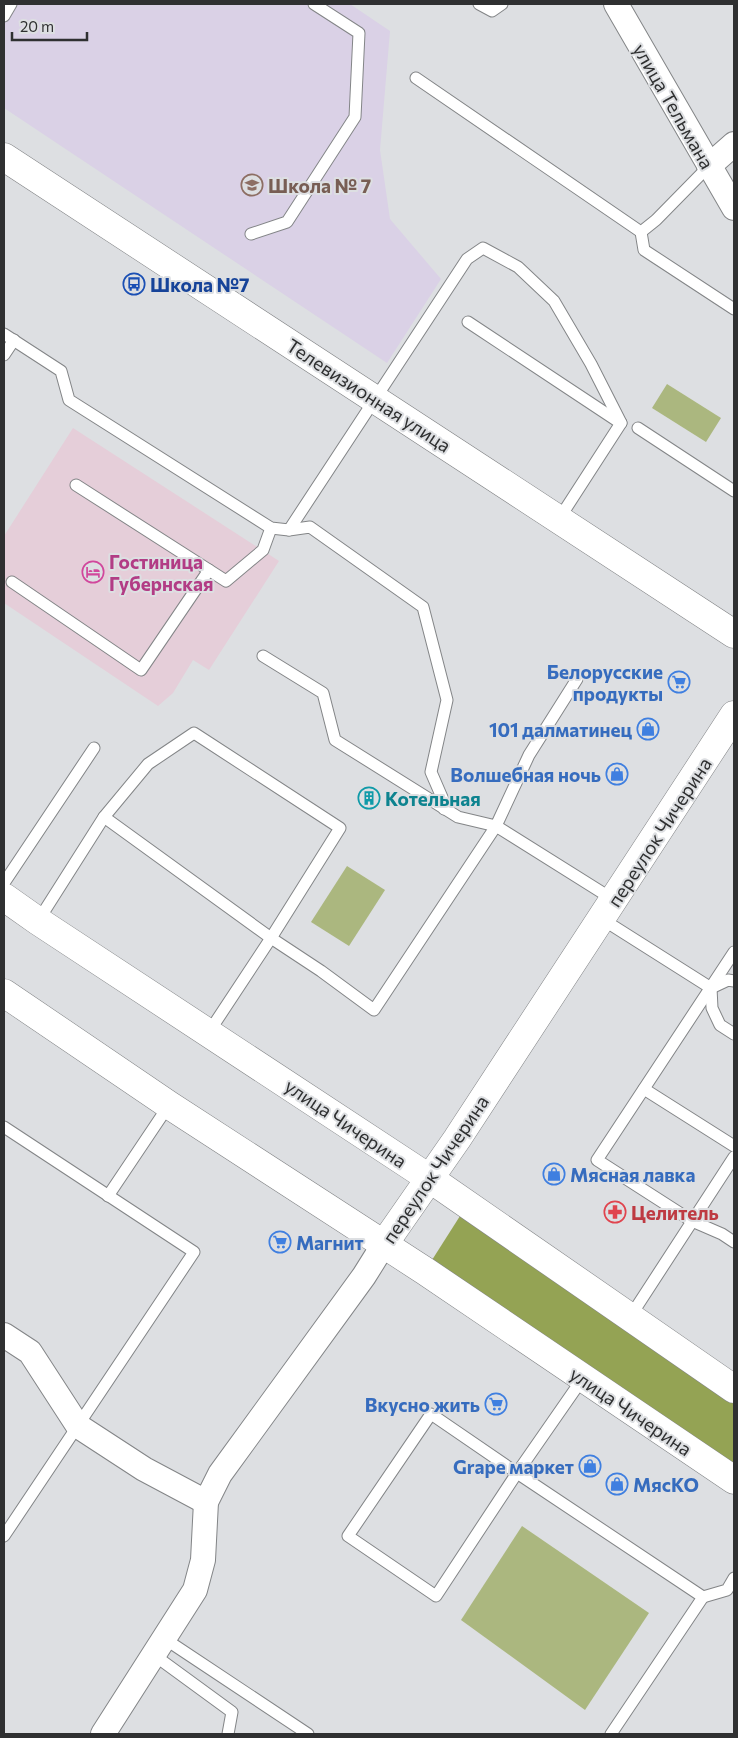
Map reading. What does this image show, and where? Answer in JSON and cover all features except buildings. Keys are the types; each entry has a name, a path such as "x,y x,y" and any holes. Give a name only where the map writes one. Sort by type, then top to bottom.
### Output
{"street":[{"name":"улица Тельмана","path":"616,4 734,208"},
{"path":"709,166 734,144"},
{"name":"Телевизионная улица","path":"4,157 734,634"},
{"name":"переулок Чичерина","path":"103,1734 195,1590 203,1560 206,1502 220,1474 364,1276 608,909 734,715"},
{"name":"улица Чичерина","path":"4,897 429,1178 734,1389"},
{"name":"улица Чичерина","path":"4,993 170,1105 384,1244 734,1480"},
{"path":"4,1335 30,1352 78,1426 144,1469 206,1502"}],"lane":[{"path":"4,16 11,4"},
{"path":"252,234 287,222 355,117 359,33 314,4"},
{"path":"479,4 492,11 502,4"},
{"path":"416,78 642,232 644,250 734,309"},
{"path":"642,232 709,166"},
{"path":"289,530 467,259 483,248 518,267 554,301 591,364 621,423"},
{"path":"468,322 621,423"},
{"path":"4,355 9,337 61,371 68,400 272,528 289,530 310,527 423,607 447,700 431,772 444,802 444,809"},
{"path":"559,519 621,423"},
{"path":"638,428 734,491"},
{"path":"76,484 226,581 263,550 272,528"},
{"path":"12,582 141,670 209,570"},
{"path":"262,656 323,693 335,740 458,817 496,826 710,988 712,1008 720,1025 734,1034"},
{"path":"104,817 374,1010 496,826 529,755 577,679"},
{"path":"38,921 104,817 148,764 194,733 340,828 272,938 209,1032"},
{"path":"4,882 94,748"},
{"path":"734,952 597,1160 692,1221 722,1234 734,1242"},
{"path":"710,988 728,980 734,981"},
{"path":"644,1089 734,1146"},
{"path":"108,1196 170,1105"},
{"path":"4,1127 194,1252 4,1536"},
{"path":"630,1317 734,1157"},
{"path":"583,1378 517,1473 436,1596 348,1536 431,1414 517,1473 703,1597"},
{"path":"611,1734 703,1597 727,1590 734,1578"},
{"path":"160,1647 232,1712 228,1734"},
{"path":"160,1647 308,1734"}],"shaded area":[{"name":"Школа № 7","path":"4,4 350,4 390,31 380,150 390,219 441,279 387,363 4,108"},
{"path":"73,428 279,561 209,670 193,660 173,693 158,706 4,603 4,536"}],"green space":[{"path":"667,384 721,418 706,442 652,408"},
{"path":"347,866 385,890 349,946 311,922"},
{"path":"467,1205 734,1389 734,1482 425,1271"},
{"path":"522,1526 649,1613 585,1710 461,1620"}],"place":[{"name":"Школа № 7","path":"252,185"},
{"name":"Школа №7","path":"134,284"},
{"name":"Гостиница Губернская","path":"93,572"},
{"name":"Белорусские продукты","path":"679,682"},
{"name":"101 далматинец","path":"648,729"},
{"name":"Волшебная ночь","path":"617,774"},
{"name":"Котельная","path":"369,798"},
{"name":"Мясная лавка","path":"554,1174"},
{"name":"Целитель","path":"615,1212"},
{"name":"Магнит","path":"280,1242"},
{"name":"Вкусно жить","path":"496,1404"},
{"name":"Grape маркет","path":"590,1466"},
{"name":"МясКО","path":"617,1484"}]}
